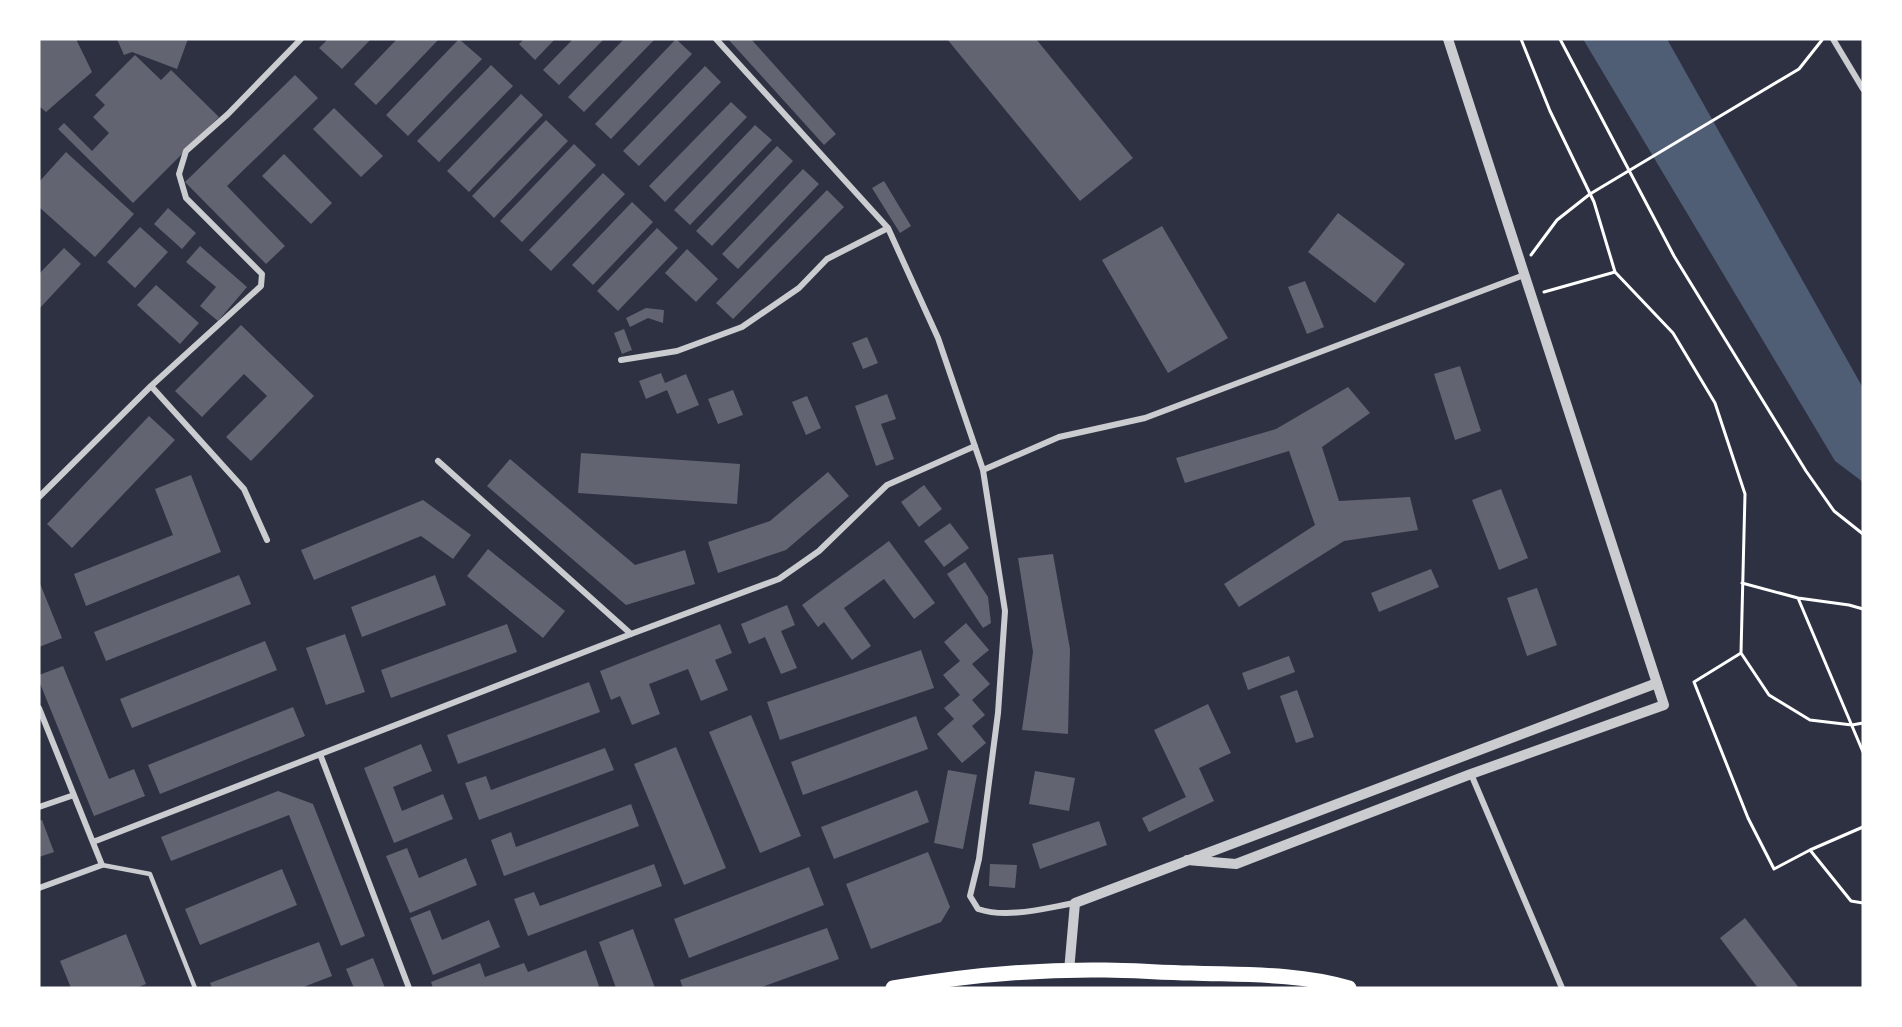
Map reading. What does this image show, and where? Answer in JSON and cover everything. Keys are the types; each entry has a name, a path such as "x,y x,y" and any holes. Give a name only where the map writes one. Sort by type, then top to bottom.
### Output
{"main road":[{"path":"892,988 939,980 1105,970 1268,974 1329,982 1349,988"}],"street":[{"path":"39,497 151,386 261,286 262,274 186,198 179,174 186,151 228,114 301,39"},
{"path":"716,39 888,228 938,338 983,470 1005,611 998,713 979,859 970,896 978,909 989,913 1006,913 1075,903 1657,683"},
{"path":"1187,860 1236,864 1471,774 1664,705 1448,39"},
{"path":"1833,39 1863,89"},
{"path":"621,360 677,351 742,327 799,288 827,259 888,228"},
{"path":"983,470 1059,437 1145,418 1523,272"},
{"path":"151,386 244,489 267,540"},
{"path":"93,842 779,579 819,550 887,485 975,446"},
{"path":"438,461 631,634"},
{"path":"39,708 102,865 39,888"},
{"path":"320,754 409,988"},
{"path":"1471,774 1562,988"},
{"path":"39,807 74,795"},
{"path":"1069,971 1075,903"}],"lane":[{"path":"102,865 150,874 195,988"}],"path":[{"path":"1521,39 1550,111 1594,202 1615,272 1673,333 1715,403 1745,494 1741,653 1769,696 1810,720 1852,725 1863,723"},
{"path":"1560,39 1674,256 1806,471 1834,511 1863,534"},
{"path":"1523,272 1557,220 1590,194 1799,69 1823,39"},
{"path":"1531,296 1615,272"},
{"path":"1742,583 1798,598 1863,609"},
{"path":"1798,598 1863,752"},
{"path":"1741,653 1694,682 1748,818 1774,869 1810,850 1863,827"},
{"path":"1810,850 1851,901 1863,903"}],"water":[{"path":"1583,39 1667,39 1863,388 1863,482 1835,461"}],"building":[{"path":"39,39 76,39 92,72 46,112 39,106"},
{"path":"117,39 188,39 177,69 132,52 124,55"},
{"path":"328,39 371,39 342,69 319,48"},
{"path":"397,39 439,39 376,105 354,84"},
{"path":"459,39 482,59 408,136 386,115"},
{"path":"524,39 555,39 535,60 519,44"},
{"path":"573,39 604,39 559,85 543,70"},
{"path":"624,39 655,39 584,112 568,97"},
{"path":"676,39 692,54 611,139 595,124"},
{"path":"728,39 751,39 836,134 824,145"},
{"path":"947,39 1036,39 1133,158 1080,201"},
{"path":"135,55 161,80 171,70 219,117 133,203 58,129 64,123 92,151 109,133 93,117 105,105 95,95"},
{"path":"491,65 513,86 439,162 417,141"},
{"path":"705,66 721,82 639,166 623,151"},
{"path":"295,75 318,98 227,186 285,246 266,264 185,182"},
{"path":"521,94 543,115 469,192 447,171"},
{"path":"731,102 747,117 665,202 649,186"},
{"path":"334,108 383,156 361,177 313,129"},
{"path":"546,120 568,141 494,218 472,196"},
{"path":"755,125 772,140 690,225 674,210"},
{"path":"574,144 596,165 522,242 500,221"},
{"path":"777,146 793,161 712,246 696,231"},
{"path":"66,152 134,214 95,257 39,207 39,182"},
{"path":"284,154 332,203 311,224 262,176"},
{"path":"803,169 819,184 738,269 722,254"},
{"path":"603,173 625,194 551,271 529,250"},
{"path":"884,181 911,226 900,233 872,188"},
{"path":"827,190 844,207 733,319 716,303"},
{"path":"632,202 653,222 593,285 572,265"},
{"path":"168,208 196,233 182,249 154,224"},
{"path":"1338,213 1405,264 1375,303 1308,252"},
{"path":"1162,226 1228,338 1168,373 1102,260"},
{"path":"140,227 168,252 135,288 107,262"},
{"path":"657,228 678,248 618,311 597,291"},
{"path":"200,246 247,287 218,321 200,306 216,287 186,262"},
{"path":"64,248 81,264 39,309 39,274"},
{"path":"687,249 718,279 696,302 665,273"},
{"path":"1305,281 1324,327 1307,334 1288,287"},
{"path":"156,285 199,323 180,344 137,305"},
{"path":"646,308 664,310 663,323 648,318 630,327 626,318"},
{"path":"241,325 314,396 251,461 226,437 267,396 244,374 202,417 175,391"},
{"path":"624,329 632,350 622,354 614,333"},
{"path":"867,337 878,363 863,369 852,343"},
{"path":"1460,366 1481,431 1455,440 1434,374"},
{"path":"661,373 665,383 686,374 699,405 677,414 667,390 646,399 639,381"},
{"path":"1348,387 1370,413 1322,447 1339,501 1410,497 1418,530 1344,541 1239,607 1224,584 1315,525 1289,451 1185,483 1176,458 1276,429"},
{"path":"733,390 743,415 718,424 708,399"},
{"path":"887,394 896,419 881,424 894,459 876,466 855,406"},
{"path":"807,396 821,428 806,435 792,402"},
{"path":"149,416 175,440 72,548 47,524"},
{"path":"581,453 740,464 737,504 578,493"},
{"path":"510,459 635,565 685,550 695,584 626,605 487,486"},
{"path":"828,472 849,496 786,550 718,573 708,542 770,521"},
{"path":"191,475 221,552 86,606 74,574 173,535 155,489"},
{"path":"924,485 942,509 919,527 901,502"},
{"path":"1501,489 1528,558 1499,570 1472,500"},
{"path":"423,500 471,535 453,559 421,536 314,580 301,550"},
{"path":"950,523 969,548 944,567 924,541"},
{"path":"889,541 935,603 914,619 884,579 844,608 871,646 852,660 824,622 818,627 802,605"},
{"path":"488,549 565,611 543,638 467,576"},
{"path":"1053,554 1070,649 1068,734 1022,730 1033,652 1018,558"},
{"path":"965,562 988,597 991,623 983,628 947,574"},
{"path":"1431,569 1439,587 1379,612 1371,593"},
{"path":"239,575 251,604 106,661 94,632"},
{"path":"435,575 446,605 362,637 351,607"},
{"path":"39,581 62,638 39,647"},
{"path":"1537,588 1557,645 1527,656 1507,598"},
{"path":"787,605 795,625 781,631 797,668 781,674 765,637 749,644 741,624"},
{"path":"966,623 989,650 972,664 990,684 972,700 985,715 972,726 986,743 962,763 937,734 954,719 944,708 960,695 943,675 960,661 944,642"},
{"path":"507,624 517,652 391,698 381,670"},
{"path":"720,624 732,653 715,660 728,690 701,701 688,669 649,684 660,714 632,725 620,696 611,700 600,671"},
{"path":"345,634 365,692 326,705 306,648"},
{"path":"265,641 277,670 132,728 120,699"},
{"path":"921,650 934,688 780,740 767,702"},
{"path":"1289,656 1295,672 1248,690 1242,673"},
{"path":"63,666 109,779 134,769 145,796 94,816 39,681 39,675"},
{"path":"589,682 600,712 458,764 447,735"},
{"path":"1297,690 1314,737 1296,743 1280,696"},
{"path":"1208,704 1231,753 1199,768 1214,801 1149,832 1142,818 1186,797 1154,730"},
{"path":"293,707 305,736 160,794 148,765"},
{"path":"751,715 801,836 760,853 709,732"},
{"path":"916,716 928,749 803,795 791,762"},
{"path":"421,744 432,771 393,787 402,811 443,794 453,819 394,843 364,768"},
{"path":"676,747 726,868 684,885 634,764"},
{"path":"605,748 614,770 479,820 465,783 486,776 491,790"},
{"path":"948,770 977,775 963,849 934,843"},
{"path":"1035,771 1075,778 1069,811 1029,804"},
{"path":"917,790 929,822 834,859 821,827"},
{"path":"278,791 313,804 365,936 341,946 289,815 171,861 161,837"},
{"path":"631,804 639,826 504,876 491,840 511,832 516,847"},
{"path":"42,820 54,852 39,857 39,821"},
{"path":"1099,821 1107,845 1040,869 1032,844"},
{"path":"407,848 419,878 466,858 477,885 410,913 386,856"},
{"path":"928,852 950,907 941,922 871,949 846,884"},
{"path":"654,864 662,886 528,936 514,899 534,892 540,906"},
{"path":"990,864 1017,865 1015,888 989,886"},
{"path":"809,867 824,905 689,958 674,919"},
{"path":"282,869 297,905 200,945 185,909"},
{"path":"430,910 442,940 489,920 500,947 433,975 410,918"},
{"path":"1745,918 1799,988 1758,988 1720,938"},
{"path":"827,928 839,959 759,988 683,988 680,980"},
{"path":"633,929 655,988 616,988 599,942"},
{"path":"126,934 146,984 136,988 71,988 60,961"},
{"path":"319,942 332,976 301,988 212,988 210,983"},
{"path":"586,950 599,986 593,988 433,988 431,982 480,963 485,977 524,963 528,972"},
{"path":"373,958 385,988 354,988 346,969"}]}
